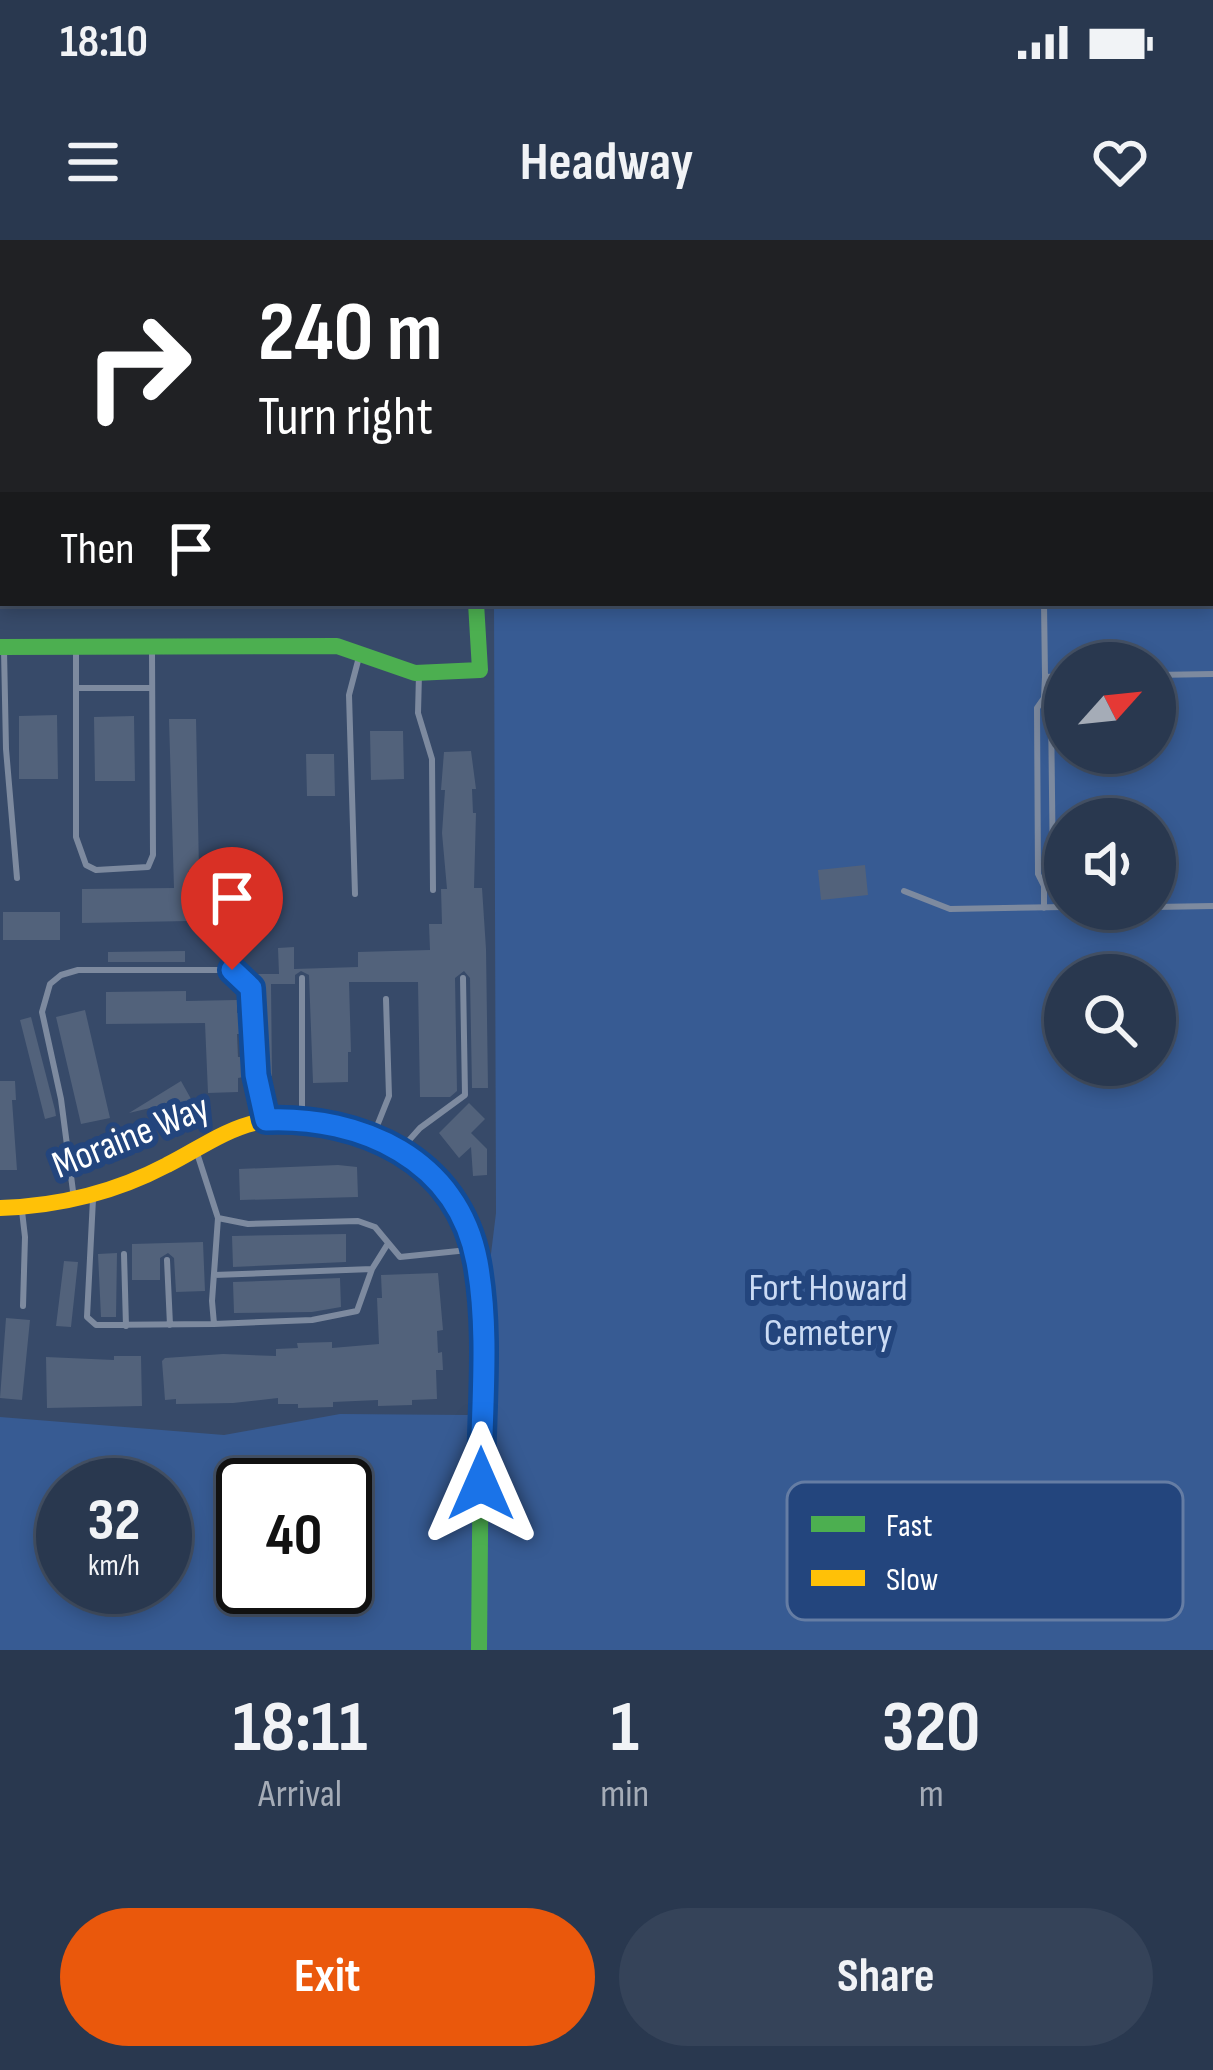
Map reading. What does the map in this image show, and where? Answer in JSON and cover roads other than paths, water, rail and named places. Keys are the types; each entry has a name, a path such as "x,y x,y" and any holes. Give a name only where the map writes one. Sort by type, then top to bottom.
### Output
{"street":[{"path":"2,647 337,646 418,673 480,670 476,606"},
{"name":"Moraine Way","path":"0,1208 84,1200 266,1120 302,1118 346,1126 401,1150 433,1179 462,1218 473,1250 482,1327 479,1650"}],"lane":[{"path":"1044,606 1045,642"},
{"path":"76,646 79,852 86,865 96,870 134,871 148,867 153,855 152,646"},
{"path":"2,647 17,878"},
{"path":"355,893 349,695 360,654"},
{"path":"418,673 418,712 432,759 433,890"},
{"path":"1176,675 1213,674"},
{"path":"76,688 152,688"},
{"path":"1044,698 1037,708 1038,874 1044,886"},
{"path":"904,891 950,909 1044,908"},
{"path":"1176,907 1213,906"},
{"path":"266,1120 256,1075 254,1006 251,988 242,976 232,970 78,970 50,984 42,1012 84,1200 87,1317 96,1325 126,1326 346,1315 357,1311 372,1269 387,1245"},
{"path":"302,978 302,1118"},
{"path":"401,1150 420,1128 465,1095 464,978"},
{"path":"372,1136 388,1096 386,999"},
{"path":"196,1150 218,1218 214,1324"},
{"path":"21,1208 25,1237 22,1306"},
{"path":"218,1218 248,1223 358,1221 375,1227 400,1257 473,1250"},
{"path":"124,1254 126,1326"},
{"path":"167,1261 170,1325"},
{"path":"213,1275 372,1269"}],"park label":[{"name":"Fort Howard Cemetery","path":"828,1310"}]}
